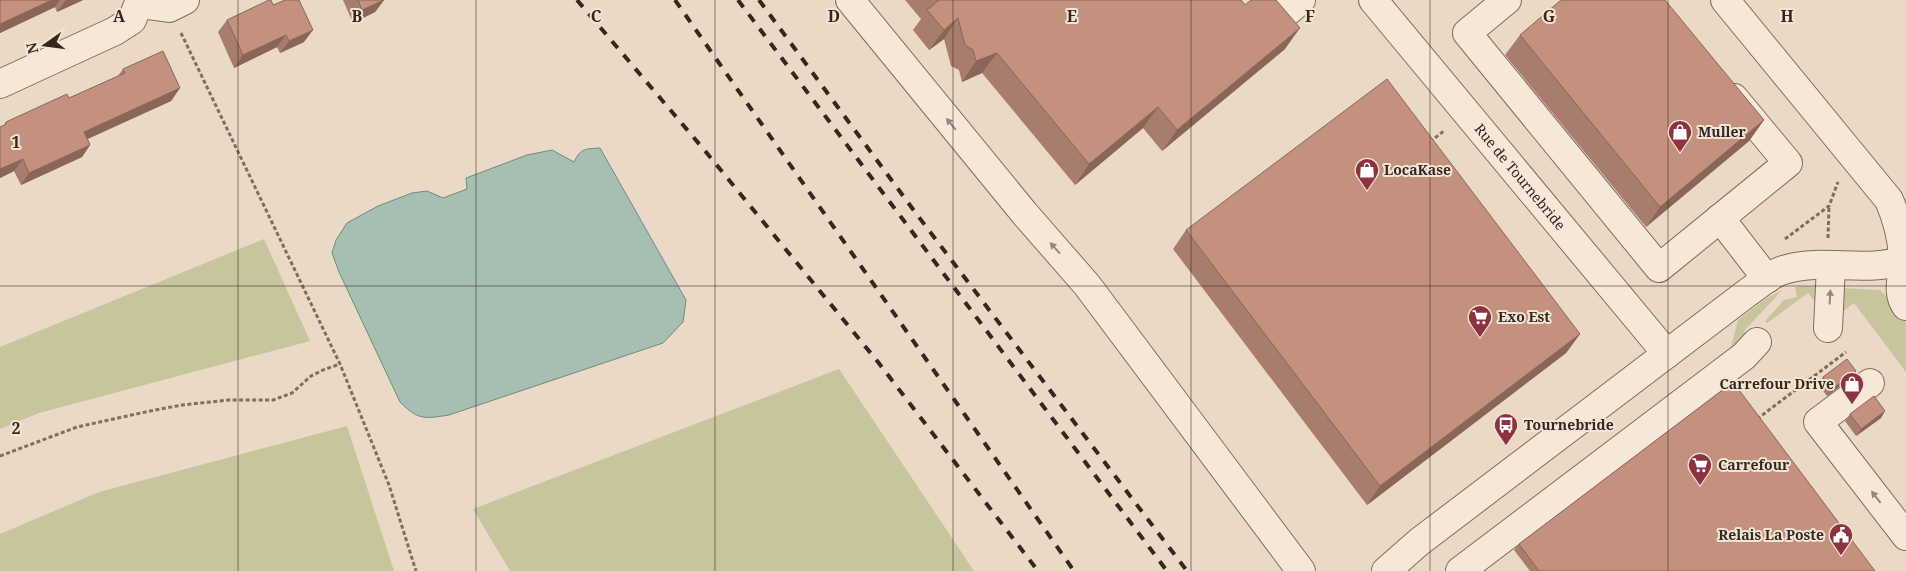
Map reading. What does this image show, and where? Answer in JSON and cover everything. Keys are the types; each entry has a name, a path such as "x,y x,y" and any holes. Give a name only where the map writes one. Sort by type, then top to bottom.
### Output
{"street":[{"path":"850,0 1025,214 1087,285 1301,571"},
{"path":"1278,0 1288,11 1301,0"},
{"name":"Rue de Tournebride","path":"1373,0 1666,354"},
{"path":"1507,0 1467,33 1660,268 1788,163 1721,81"},
{"path":"1725,0 1889,200 1900,230 1905,260 1900,294 1906,306"},
{"path":"0,84 115,31 132,20 140,2 177,4"},
{"path":"1720,218 1767,280"},
{"path":"1386,571 1419,542 1666,354 1767,280 1785,269 1879,265 1905,260"},
{"path":"1828,328 1831,266"},
{"path":"1460,571 1744,356 1757,342"},
{"path":"1870,383 1818,422 1903,529 1906,558"}],"path":[{"path":"177,4 340,364 389,485 416,571"},
{"path":"1423,148 1467,113"},
{"path":"1754,422 1847,352"},
{"path":"0,456 78,427 150,411 182,405 229,400 273,400 292,393 311,376 340,364"}],"shaded area":[{"path":"600,148 686,300 683,322 663,343 449,415 422,417 412,412 400,402 339,272 332,253 336,240 347,223 378,206 412,193 427,191 443,198 467,189 466,178 527,155 552,150 574,162 584,150"},
{"path":"264,239 310,341 39,413 0,429 0,347"},
{"path":"1795,287 1821,287 1820,308 1808,293 1767,323 1765,321 1784,300 1797,297"},
{"path":"1840,288 1880,290 1906,322 1906,372 1854,303 1837,316"},
{"path":"1782,290 1744,331 1748,338 1730,351 1738,320 1767,298"},
{"path":"839,369 974,571 510,571 473,509"},
{"path":"347,426 394,571 0,571 0,534 99,492"}],"building":[{"path":"0,0 52,0 0,24"},
{"path":"271,0 273,5 285,0 299,0 313,30 289,41 286,35 243,55 227,20"},
{"path":"358,0 384,0 362,10"},
{"path":"937,0 1241,0 1245,5 1251,0 1276,0 1300,28 1177,130 1158,107 1089,164 997,53 976,61 973,50 965,45 958,18 944,30 927,10"},
{"path":"1561,0 1665,0 1764,120 1660,207 1520,35"},
{"path":"163,51 180,88 84,132 90,145 29,173 23,159 0,169 0,127 6,124 6,122 67,94 69,98 125,73 123,69"},
{"path":"1387,79 1580,334 1380,486 1186,230"},
{"path":"1847,359 1856,371 1832,389 1823,377"},
{"name":"Carrefour","path":"1733,382 1875,571 1539,571 1519,544"},
{"path":"1874,396 1885,411 1861,429 1850,414"}],"railway":[{"path":"577,0 706,152 878,362 1038,571"},
{"path":"675,0 1074,571"},
{"path":"738,0 1167,571"},
{"path":"759,0 915,212 1187,571"}],"place":[{"name":"Muller","path":"1680,153"},
{"name":"LocaKase","path":"1367,191"},
{"name":"Exo Est","path":"1480,338"},
{"name":"Carrefour Drive","path":"1852,405"},
{"name":"Tournebride","path":"1506,446"},
{"name":"Carrefour","path":"1700,486"},
{"name":"Relais La Poste","path":"1841,556"}]}
